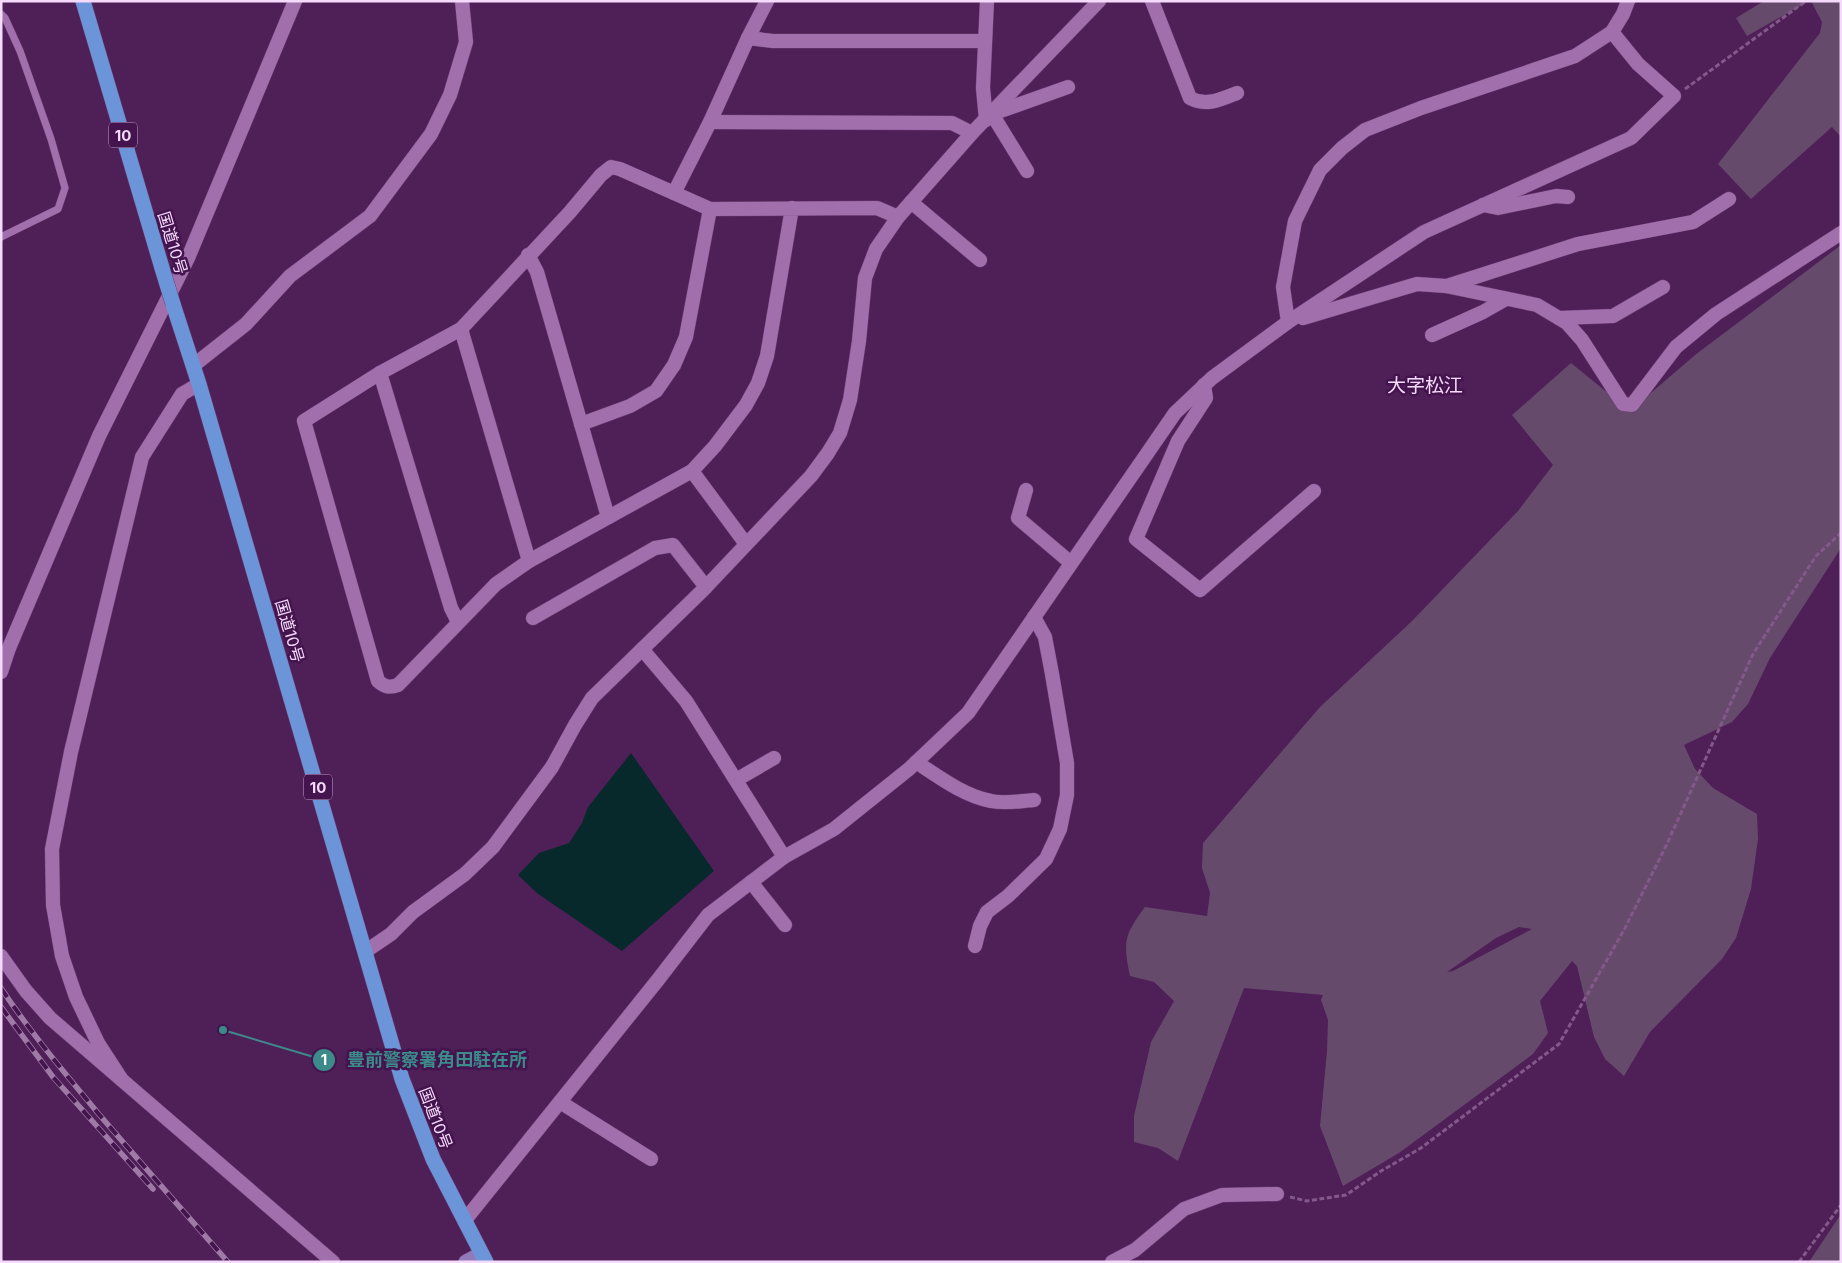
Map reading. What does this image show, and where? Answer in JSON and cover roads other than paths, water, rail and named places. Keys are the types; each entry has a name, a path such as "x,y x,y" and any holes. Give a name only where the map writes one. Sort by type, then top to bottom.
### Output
{"highway":[{"name":"国道10号","path":"83,1 162,268 194,365 402,1079 433,1159 483,1258"}],"main road":[{"path":"466,1262 483,1258"}],"street":[{"path":"1,672 9,648 99,436 188,258 295,1"},
{"path":"194,365 246,324 290,276 370,216 420,149 431,134 450,95 466,42 462,1"},
{"path":"674,193 767,1"},
{"path":"987,1 983,88 989,117 1027,171"},
{"path":"366,951 391,934 413,912 465,874 493,847 552,768 592,698 706,587 811,476 840,433 850,400 859,340 865,278 876,249 898,217 972,133 1099,1"},
{"path":"1152,1 1190,98 1198,103 1214,101 1237,93"},
{"path":"1288,322 1282,286 1295,221 1320,170 1342,148 1365,130 1421,108 1575,56 1612,32 1623,14 1628,1"},
{"path":"465,1220 708,915 784,857 834,829 916,762 968,713 1174,413 1204,385 1288,322 1424,232 1631,138 1674,96 1638,64 1612,32"},
{"path":"748,38 773,41 984,41"},
{"path":"989,117 1068,87"},
{"path":"710,122 952,124 972,133"},
{"path":"792,208 767,356 758,383 746,405 715,446 692,471 529,561 496,584 398,684 391,688 384,686 378,681 304,421 380,373 461,329 570,212 601,175 611,167 620,169 710,209 792,208 878,208 898,217"},
{"path":"1484,204 1498,208 1556,196 1568,197"},
{"path":"1446,286 1578,244 1693,222 1729,199"},
{"path":"911,202 980,260"},
{"path":"581,424 630,406 656,391 674,365 686,337 710,209"},
{"path":"1288,322 1417,284 1446,286 1536,305 1567,323 1582,340 1623,404 1632,405 1676,347 1716,314 1841,232"},
{"path":"528,255 537,272 608,517"},
{"path":"1559,318 1613,316 1663,286"},
{"path":"1432,336 1506,299"},
{"path":"461,329 529,561"},
{"path":"380,373 451,608 458,622"},
{"path":"122,1080 98,1043 79,1005 62,956 53,905 52,850 71,752 142,457 182,394 199,384"},
{"path":"1204,385 1206,398 1178,441 1136,539 1200,590 1314,491"},
{"path":"692,471 746,544"},
{"path":"1026,490 1018,518 1071,563"},
{"path":"533,618 655,548 673,545 706,587"},
{"path":"975,946 980,926 987,912 1008,896 1046,859 1060,828 1066,794 1067,764 1045,637 1034,617"},
{"path":"642,649 686,700 784,857"},
{"path":"736,780 774,758"},
{"path":"916,762 952,785 976,797 1005,802 1034,800"},
{"path":"751,882 785,926"},
{"path":"1,956 26,991 50,1018 333,1262"},
{"path":"560,1102 651,1159"},
{"path":"1112,1262 1135,1250 1184,1209 1222,1195 1277,1194"}],"lane":[{"path":"1,14 5,18 20,51 51,138 64,188 58,209 1,237"}],"railway":[{"path":"1,988 35,1036 97,1112 228,1262"},
{"path":"1,1007 53,1077 153,1189"}],"place":[{"name":"豊前警察署角田駐在所","path":"223,1030"}],"district":[{"name":"大字松江","path":"1425,385"}]}
